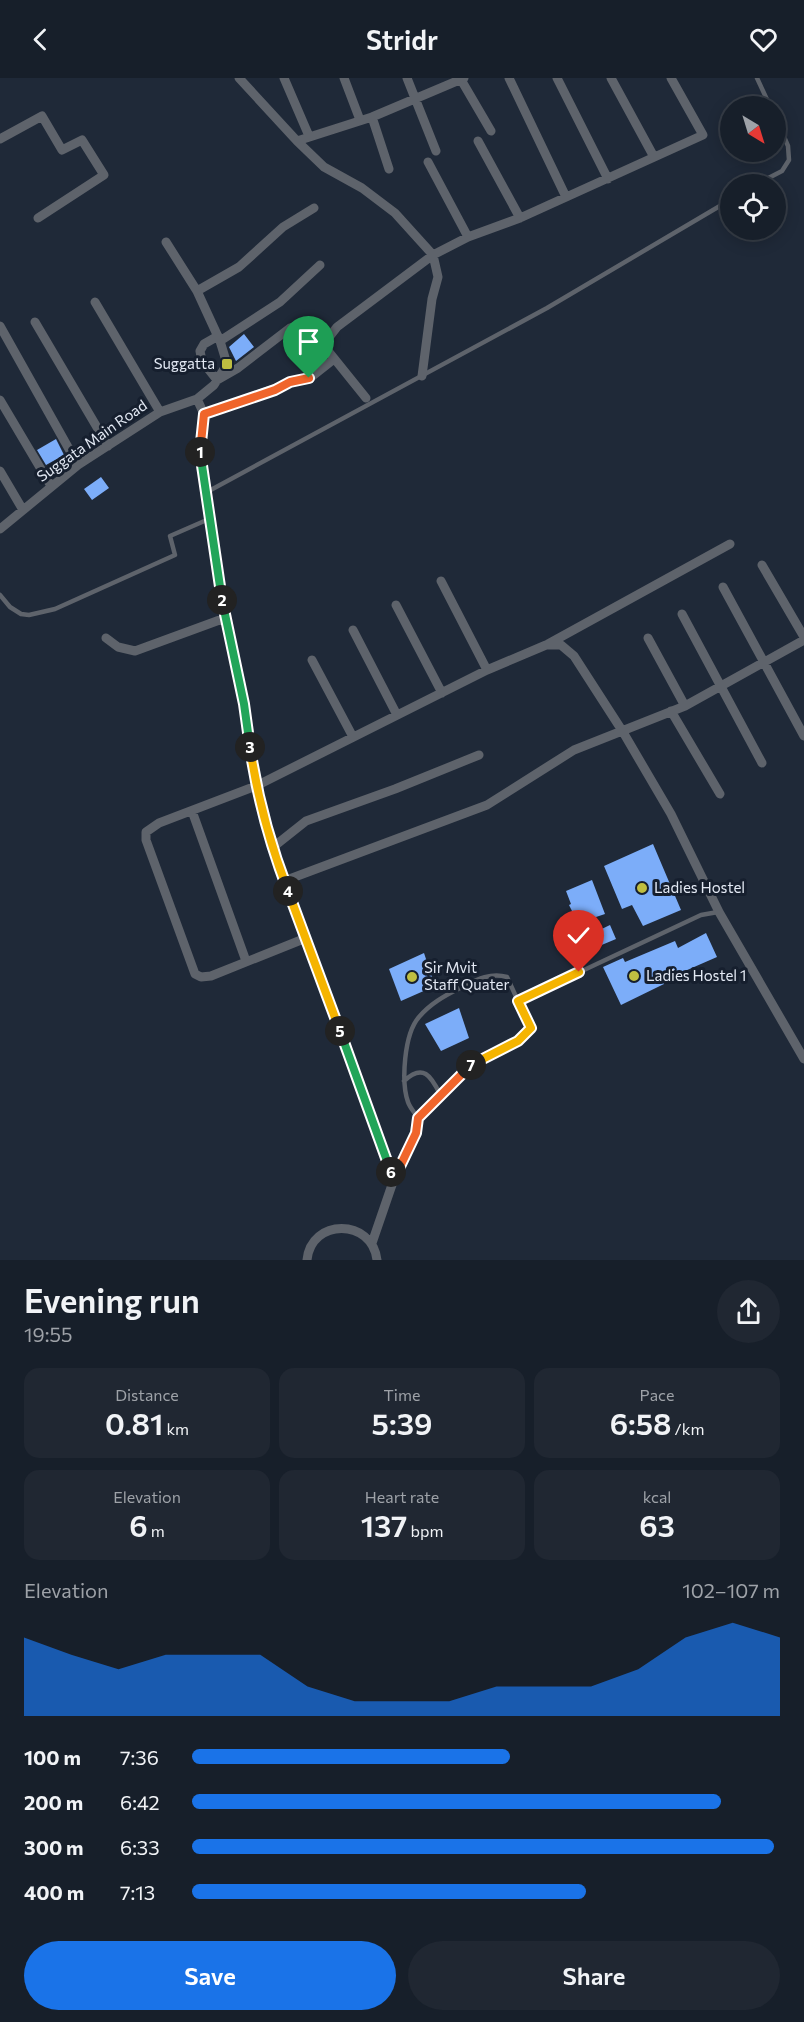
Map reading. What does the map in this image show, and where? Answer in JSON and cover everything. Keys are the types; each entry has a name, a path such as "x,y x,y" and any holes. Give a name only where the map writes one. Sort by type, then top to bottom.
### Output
{"street":[{"path":"239,78 297,141 324,166 362,188 395,213 433,255 438,277 432,299 422,376"},
{"path":"284,78 309,136"},
{"path":"344,78 360,120"},
{"path":"407,78 436,151"},
{"path":"297,141 372,117 462,78 491,131"},
{"path":"509,78 566,197"},
{"path":"557,78 608,179"},
{"path":"611,78 654,157"},
{"path":"323,345 337,327 433,255 468,237 520,218 703,135 670,78"},
{"path":"1,137 42,116 62,150 82,140 104,175 38,218"},
{"path":"372,117 389,170"},
{"path":"478,141 520,218"},
{"path":"428,162 468,237"},
{"path":"197,291 239,267 283,227 314,208"},
{"path":"166,242 197,291 219,339 227,364 217,380"},
{"path":"217,380 202,361 200,351 204,344 219,339 280,302 320,265"},
{"path":"95,302 160,412"},
{"path":"35,322 108,446"},
{"path":"366,398 308,326 298,324 238,368 217,380 197,399 204,414 200,451 209,519 225,618 244,704 256,786 272,848 394,1179 372,1243"},
{"path":"0,326 78,465"},
{"path":"204,414 275,390 290,382 309,378 334,359"},
{"path":"0,399 51,486"},
{"name":"Suggata Main Road","path":"0,529 78,465 160,412 197,399"},
{"path":"0,471 23,510"},
{"path":"306,938 211,976 201,977 195,974 146,840 146,832 152,827 256,786 487,670 546,645 730,544"},
{"path":"284,881 487,805 574,750 685,706 804,638 762,565"},
{"path":"441,581 487,670"},
{"path":"723,587 804,736"},
{"path":"396,606 442,693"},
{"path":"681,614 762,763"},
{"path":"106,638 118,647 135,651 225,618"},
{"path":"353,630 397,715"},
{"path":"648,638 685,706"},
{"path":"546,645 561,645 574,656 623,732 671,814 719,912 804,1059"},
{"path":"312,660 353,737"},
{"path":"671,711 720,794"},
{"path":"272,848 306,821 395,789 479,755"},
{"path":"192,811 246,961"},
{"path":"307,1260 311,1245 318,1236 340,1227 363,1234 372,1243 377,1260"}],"lane":[{"path":"757,78 765,96"},
{"path":"776,174 782,171 789,160 789,146 786,140"},
{"path":"207,492 547,308 720,206"},
{"path":"0,595 10,607 21,614 29,615 55,609 175,555 170,536 209,519"},
{"path":"518,1001 701,915 719,912"},
{"path":"394,1179 416,1133 418,1118 467,1067 518,1041 531,1028 507,977 495,974 474,980 439,999 417,1019 407,1047 404,1081 409,1104 418,1118"},
{"path":"404,1081 412,1073 421,1072 432,1078 440,1094"}],"building":[{"path":"244,334 254,347 236,361 229,347"},
{"path":"56,439 64,455 46,465 37,450"},
{"path":"101,477 109,488 92,500 84,489"},
{"name":"Ladies Hostel","path":"653,844 681,910 643,926 632,905 622,909 604,866"},
{"path":"592,880 605,914 578,923 569,905 571,904 566,891"},
{"path":"610,925 616,939 592,949 585,937"},
{"path":"706,933 717,957 662,981 664,984 621,1005 603,967 623,958 625,962 675,941 678,948"},
{"name":"Sir Mvit Staff Quater","path":"424,953 435,986 401,1001 389,969"},
{"path":"459,1008 469,1038 441,1051 425,1024"}],"place":[{"name":"Suggatta","path":"227,364"},
{"name":"Ladies Hostel","path":"642,888"},
{"name":"Ladies Hostel 1","path":"634,976"},
{"name":"Sir Mvit Staff Quater","path":"412,977"}],"route":[{"path":"309,378 290,382 275,390 204,414 200,451 225,618 244,704 256,786 272,848 394,1179 416,1133 418,1118 467,1067 518,1041 531,1028 518,1001 579,972"}]}
